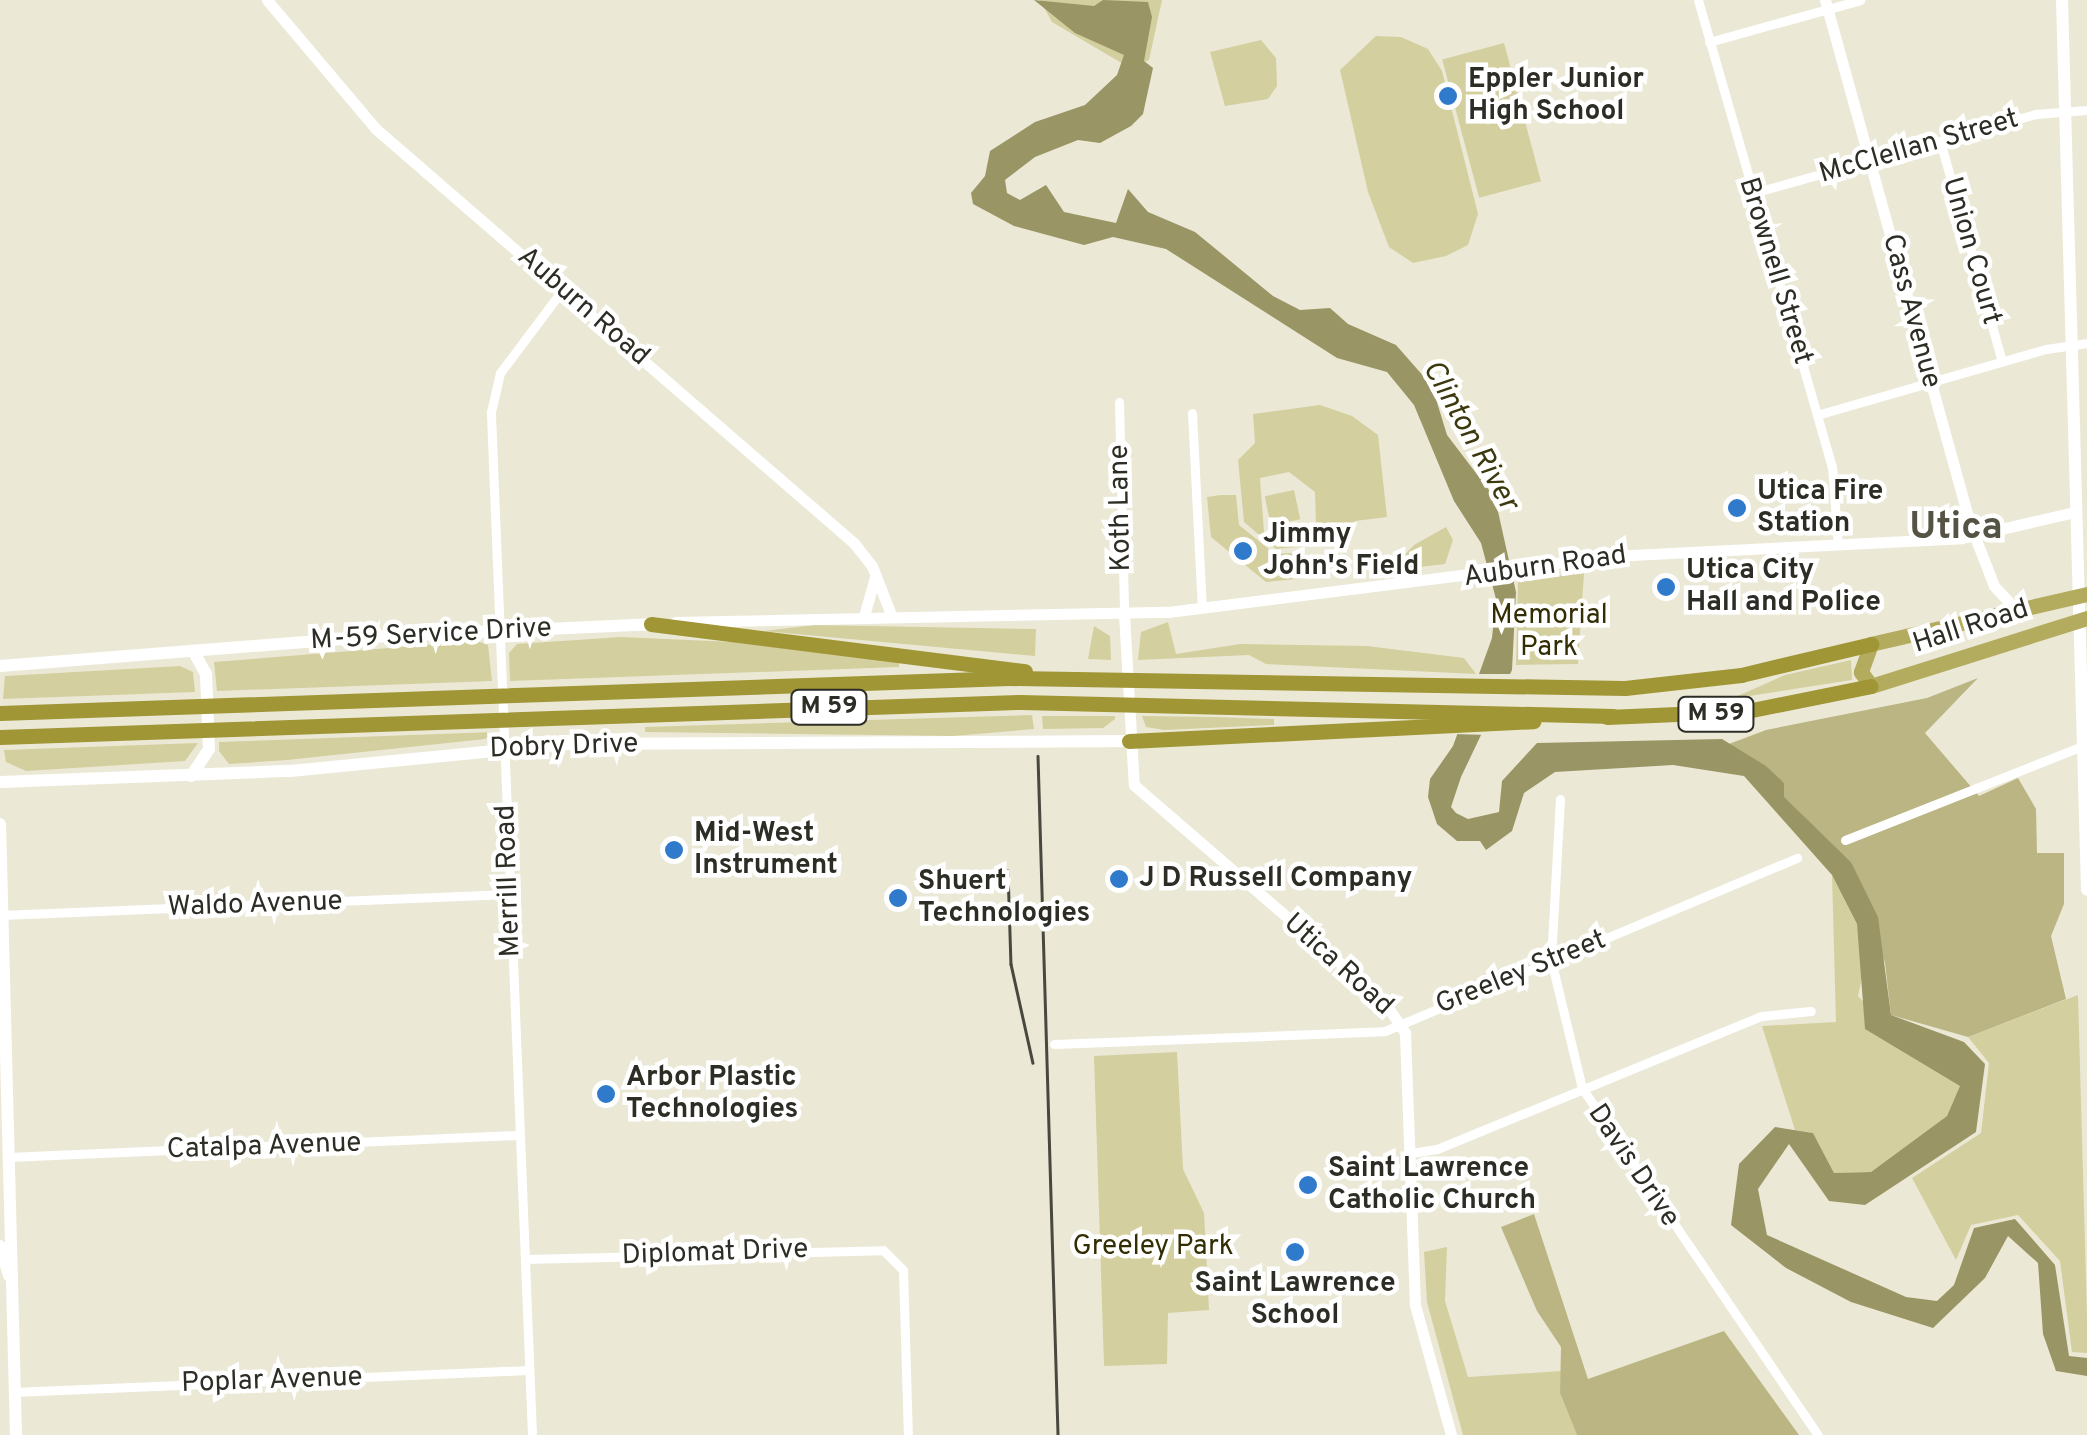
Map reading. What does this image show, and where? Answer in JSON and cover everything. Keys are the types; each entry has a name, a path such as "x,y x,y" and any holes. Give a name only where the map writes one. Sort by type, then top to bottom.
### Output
{"highway":[{"name":"Hall Road","path":"1871,644 2083,595"},
{"name":"Hall Road","path":"1870,686 2083,619"},
{"path":"651,624 1058,677"},
{"path":"1870,686 1860,666 1871,644"},
{"name":"M 59","path":"0,713 1058,677 1507,687 1676,684 1871,644"},
{"name":"M 59","path":"0,737 980,702 1459,718 1613,716 1747,711 1870,686"},
{"path":"1129,741 1459,718"}],"main road":[{"path":"2062,0 2075,512 2083,595 2082,746 2087,890"},
{"name":"M-59 Service Drive","path":"0,666 500,630 651,624"},
{"path":"191,776 208,756 209,742 207,692 195,654"},
{"name":"Dobry Drive","path":"0,782 191,776 504,748 1129,741"},
{"path":"0,824 16,1435"},
{"path":"0,1014 3,998"},
{"path":"0,1246 10,1278"}],"street":[{"name":"Auburn Road","path":"266,0 376,129 840,529 875,572 892,617"},
{"name":"Brownell Street","path":"1698,0 1836,480 1838,545"},
{"path":"1710,42 1826,4 1860,0"},
{"name":"Cass Avenue","path":"1826,4 1975,535 1997,593 2017,611"},
{"name":"McClellan Street","path":"1753,192 2066,110 2087,110"},
{"name":"Union Court","path":"1940,141 2002,361"},
{"name":"Merrill Road","path":"532,1435 493,388 563,289"},
{"path":"1818,414 2002,361 2087,344"},
{"name":"Koth Lane","path":"1119,402 1124,614"},
{"path":"1192,413 1202,608"},
{"name":"Auburn Road","path":"864,616 1124,614 1202,608 1474,578 1640,554 1975,535 2075,512"},
{"path":"864,616 875,572"},
{"name":"Utica Road","path":"1124,614 1129,741 1138,790 1383,1000 1401,1024 1411,1152 1415,1305 1450,1435"},
{"name":"M-59 Service Drive","path":"651,624 864,616"},
{"path":"1845,840 2082,746"},
{"name":"Davis Drive","path":"1560,799 1551,960 1582,1088 1818,1435"},
{"name":"Greeley Street","path":"1054,1044 1361,1032 1401,1024 1797,858"},
{"name":"Waldo Avenue","path":"1,915 510,894"},
{"path":"1411,1152 1437,1149 1765,1014 1811,1012"},
{"name":"Catalpa Avenue","path":"8,1158 519,1134"},
{"name":"Diplomat Drive","path":"525,1260 872,1248 901,1261 908,1435"},
{"name":"Poplar Avenue","path":"14,1392 529,1370"}],"green space":[{"path":"1040,0 1162,0 1149,60 1130,68 1052,22"},
{"path":"1376,36 1401,37 1428,49 1442,71 1478,214 1468,245 1446,256 1413,263 1389,247 1368,192 1340,70"},
{"path":"1261,40 1276,58 1277,86 1268,99 1225,106 1210,52"},
{"path":"1504,43 1541,181 1479,198 1442,60"},
{"path":"1320,405 1352,416 1378,435 1387,517 1355,521 1337,543 1276,549 1244,522 1238,460 1255,443 1253,414","holes":["1289,472 1315,492 1316,524 1264,532 1260,478"]},
{"path":"1294,490 1300,519 1271,526 1265,496"},
{"path":"1236,495 1239,525 1275,554 1304,552 1307,578 1266,582 1211,537 1207,497"},
{"path":"1446,527 1453,540 1445,564 1402,569 1401,559 1414,545"},
{"name":"Memorial Park","path":"1584,573 1578,664 1516,665 1518,580"},
{"path":"1168,622 1176,654 1240,644 1367,646 1464,658 1476,674 1266,664 1249,655 1138,660 1141,632"},
{"path":"815,625 1036,629 1035,656 763,631"},
{"path":"1094,626 1110,636 1111,660 1088,659"},
{"path":"621,637 733,642 899,662 899,667 510,681 509,653 517,644"},
{"path":"477,641 488,645 492,681 217,691 214,662"},
{"path":"1851,660 1852,680 1731,699 1785,675"},
{"path":"180,666 193,672 195,692 3,699 5,676"},
{"path":"1032,715 1034,729 953,736 645,732 645,727"},
{"path":"1042,716 1115,719 1103,728 1043,729"},
{"path":"1142,716 1274,719 1274,725 1164,730 1146,727"},
{"path":"494,732 485,739 287,760 229,764 219,751 219,742"},
{"path":"198,743 185,761 26,771 6,762 4,750"},
{"path":"1832,875 1857,924 1864,968 1858,996 1913,1055 1961,1085 1947,1116 1871,1172 1834,1173 1813,1133 1795,1130 1762,1026 1836,1022"},
{"path":"2078,995 2087,1353 2072,1352 2060,1261 2018,1215 1971,1225 1956,1260 1912,1178 1981,1133 1989,1063 1968,1037"},
{"name":"Greeley Park","path":"1177,1052 1183,1169 1204,1213 1209,1310 1168,1313 1167,1364 1104,1366 1094,1056"},
{"path":"1447,1247 1445,1301 1468,1377 1561,1371 1560,1393 1577,1435 1463,1435 1427,1302 1424,1252"}],"shaded area":[{"path":"1034,0 1094,6 1103,0 1148,2 1152,17 1144,61 1153,68 1143,114 1131,126 1100,143 1078,140 1035,157 1005,180 1007,193 1020,200 1046,185 1064,212 1116,223 1128,189 1148,212 1195,232 1273,296 1300,310 1330,308 1348,324 1396,345 1432,386 1447,435 1495,498 1516,592 1512,670 1461,777 1451,807 1456,813 1468,819 1499,812 1502,781 1537,743 1722,739 1766,766 1784,783 1784,797 1851,862 1878,917 1891,1015 1964,1042 1985,1064 1976,1132 1865,1205 1829,1201 1789,1144 1758,1189 1767,1235 1906,1297 1937,1301 1954,1285 1974,1228 2015,1219 2055,1265 2069,1356 2087,1358 2087,1376 2056,1371 2043,1334 2038,1263 2008,1236 1985,1278 1933,1328 1851,1302 1786,1268 1731,1225 1739,1164 1775,1127 1813,1133 1834,1173 1871,1172 1947,1116 1960,1086 1865,1029 1857,924 1832,875 1744,776 1673,765 1555,772 1524,793 1512,831 1486,850 1480,841 1457,841 1437,824 1428,797 1430,779 1453,746 1492,638 1496,599 1481,543 1454,501 1414,405 1387,372 1337,358 1166,249 1113,237 1084,245 1014,226 973,204 971,193 985,176 990,151 1035,122 1085,105 1117,75 1124,55 1075,33"},
{"path":"1978,678 1925,733 1979,796 2018,778 2036,809 2037,853 2064,853 2064,904 2051,936 2066,999 1968,1037 1891,1015 1885,963 1851,862 1783,797 1784,783 1729,744 1766,730 1927,698"},
{"path":"1534,1214 1588,1379 1724,1331 1799,1435 1577,1435 1560,1393 1561,1347 1537,1311 1501,1227"}],"pier":[{"path":"1476,674 1512,674 1488,735 1453,734"}],"railway":[{"path":"1038,756 1058,1435"},
{"path":"1008,870 1011,964 1033,1063"}],"place":[{"name":"Eppler Junior High School","path":"1448,96"},
{"name":"Utica Fire Station","path":"1737,508"},
{"name":"Jimmy John's Field","path":"1243,551"},
{"name":"Utica City Hall and Police","path":"1666,587"},
{"name":"Mid-West Instrument","path":"674,850"},
{"name":"J D Russell Company","path":"1119,879"},
{"name":"Shuert Technologies","path":"898,898"},
{"name":"Arbor Plastic Technologies","path":"606,1094"},
{"name":"Saint Lawrence Catholic Church","path":"1308,1185"},
{"name":"Saint Lawrence School","path":"1295,1252"}],"district":[{"name":"Utica","path":"1956,529"}],"water label":[{"name":"Clinton River","path":"1469,436"}]}
